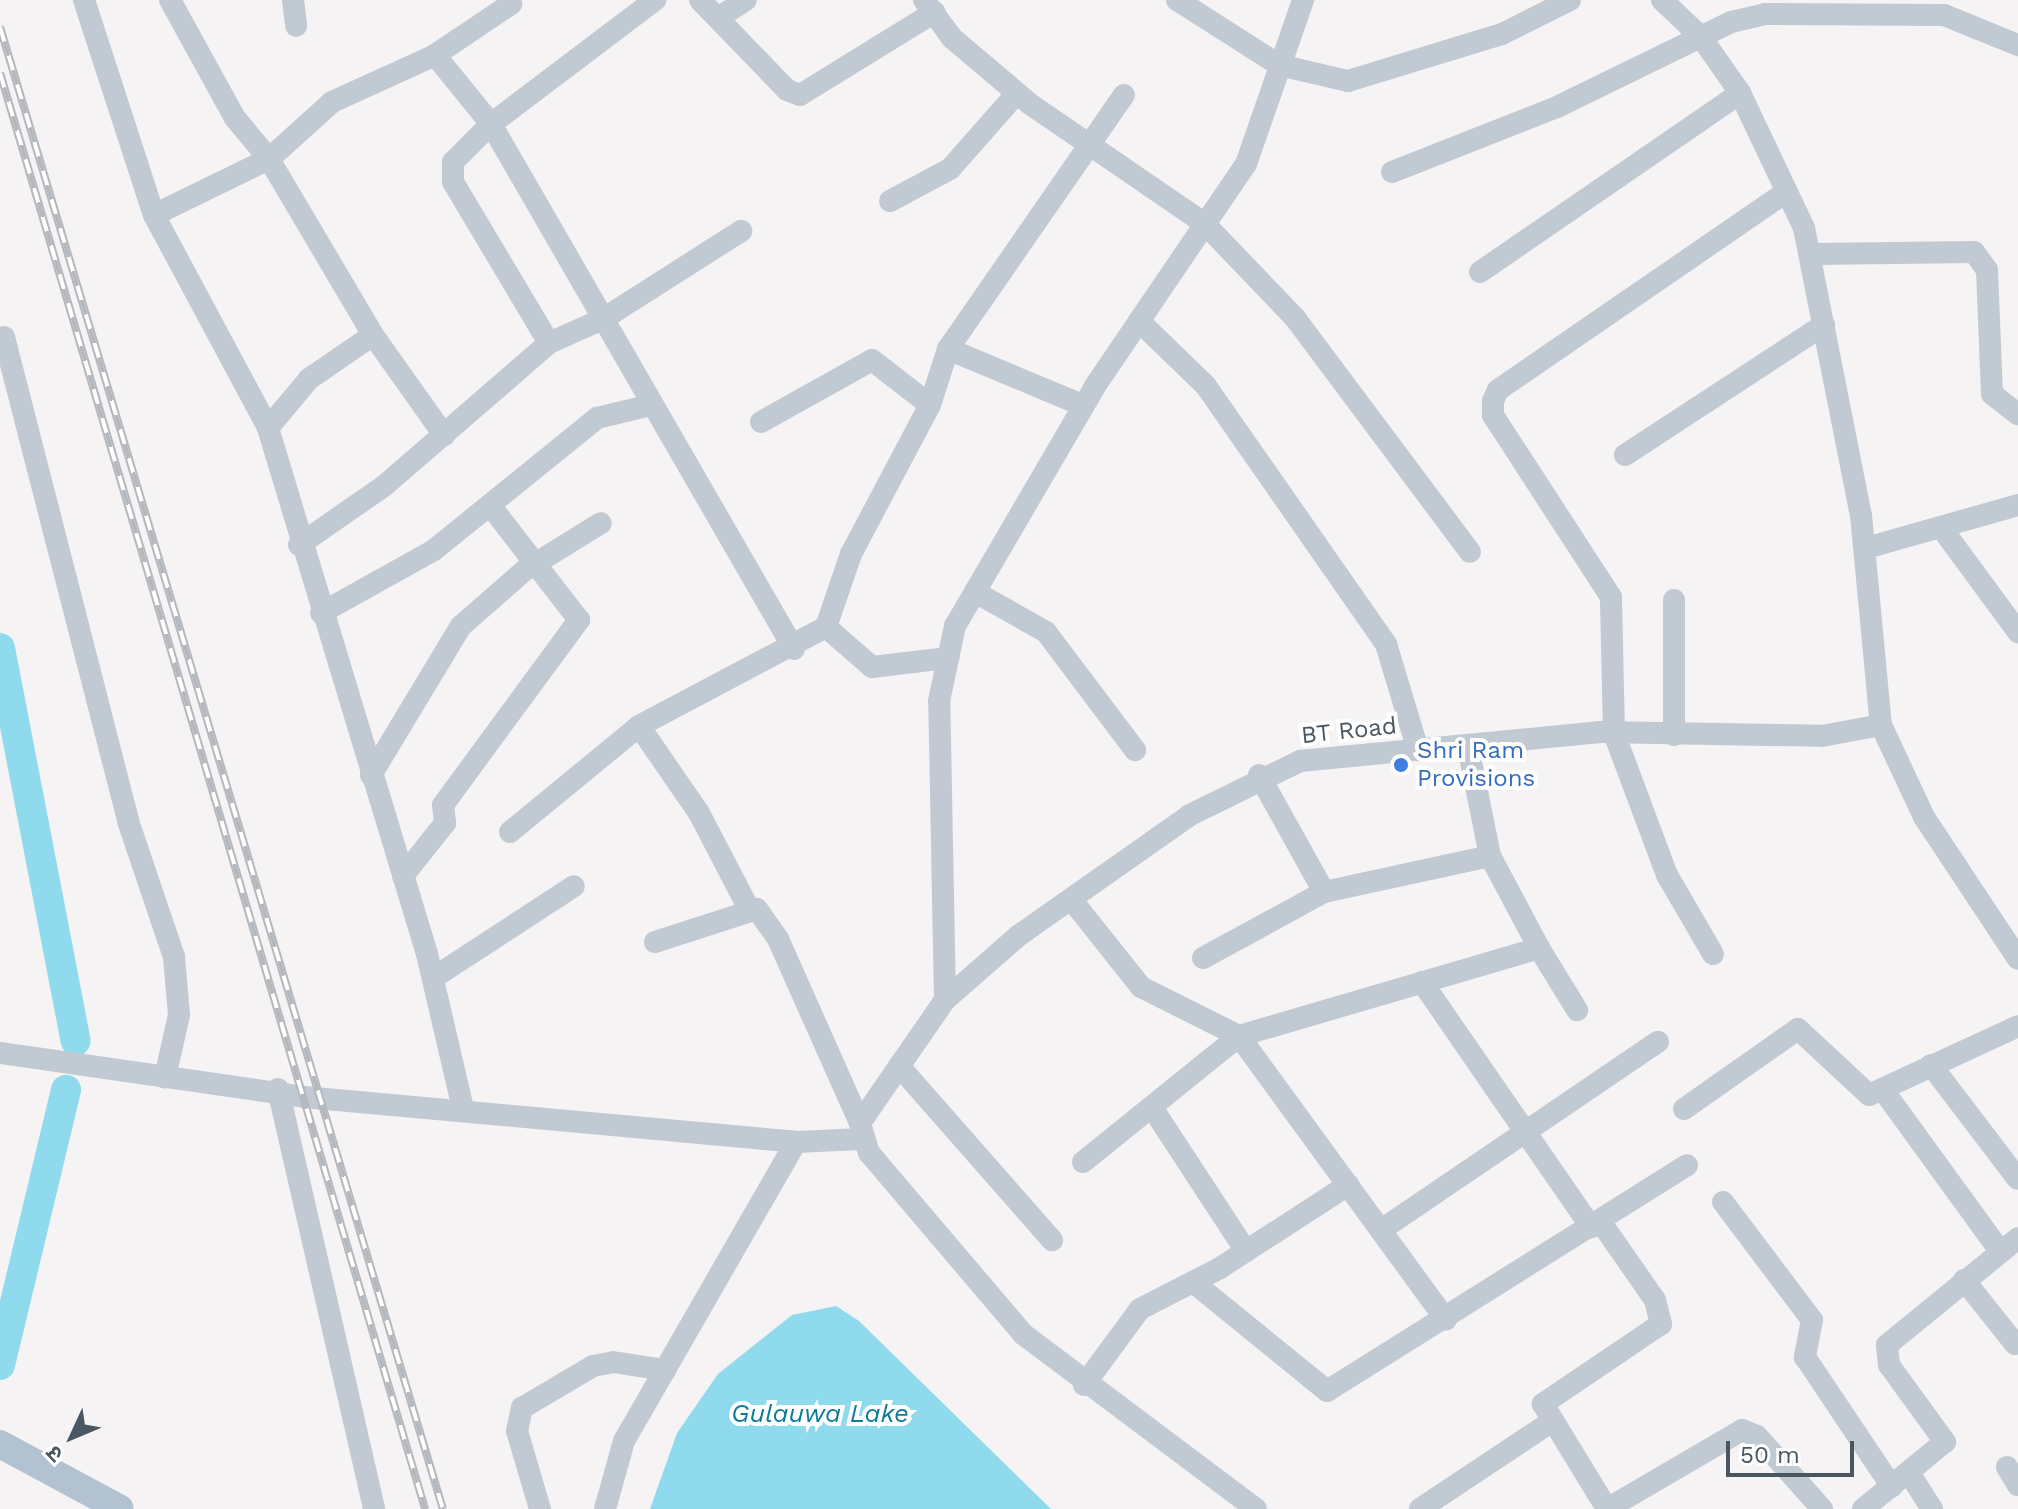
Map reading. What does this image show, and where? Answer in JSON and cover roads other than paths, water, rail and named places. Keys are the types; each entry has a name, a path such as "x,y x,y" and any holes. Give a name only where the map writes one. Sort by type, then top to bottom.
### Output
{"main road":[{"path":"0,1444 120,1509"}],"street":[{"path":"84,0 154,215 268,428 299,545 433,978 463,1109"},
{"path":"170,0 235,118 269,159 373,335 444,435"},
{"path":"293,0 296,26"},
{"path":"549,343 453,182 453,162 491,124 655,0"},
{"path":"700,0 787,90 800,95 930,6 952,38 1017,93 1205,224 1295,318 1470,552"},
{"path":"718,18 746,0"},
{"path":"1177,0 1279,65 1324,81 1371,77 1502,34 1570,0"},
{"path":"945,1000 939,701 948,658 975,592 1084,406 1246,164 1303,0"},
{"path":"1662,0 1701,37 1740,93 1813,254 1866,548 1881,725 1924,817 2018,959"},
{"path":"154,215 269,159 332,102 435,55 511,4"},
{"path":"1392,172 1557,107 1701,37 1765,14 1854,9 1944,15 2018,45"},
{"path":"435,55 491,124 794,649"},
{"path":"890,201 950,169 1017,93"},
{"path":"1480,272 1740,93"},
{"path":"510,832 639,726 794,649 826,627 851,554 930,405 948,349 1124,95"},
{"path":"1713,954 1667,875 1614,733 1611,597 1493,415 1493,401 1498,390 1786,192"},
{"path":"299,545 444,435 549,343 603,319 741,231"},
{"path":"1813,254 1974,252 1987,270 1992,394 2018,414"},
{"path":"1139,321 1206,386 1386,644 1418,750"},
{"path":"1625,455 1824,325"},
{"path":"268,428 309,379 373,335"},
{"path":"4,337 128,821 174,957 179,1015 165,1077"},
{"path":"948,349 1084,406"},
{"path":"761,422 872,360 930,405"},
{"path":"321,613 434,550 492,508 597,418 651,405"},
{"path":"1866,548 1943,530 2018,505"},
{"path":"403,876 445,823 443,805 579,620 492,508"},
{"path":"371,775 461,626 535,564 601,523"},
{"path":"1943,530 2018,632"},
{"path":"975,592 1046,632 1135,750"},
{"path":"1674,600 1674,735"},
{"path":"826,627 872,667 948,658"},
{"name":"BT Road","path":"861,1131 899,1066 945,1000 1071,899 1259,775 1300,761 1614,733 1822,736 1881,725"},
{"path":"639,726 699,813 749,909 767,919 778,939 861,1131 1024,1335 1084,1385 1256,1509"},
{"path":"1468,747 1490,856 1539,948 1577,1010"},
{"path":"1259,775 1324,892"},
{"path":"1203,958 1324,892 1490,856"},
{"path":"433,978 574,886"},
{"path":"1071,899 1141,987 1239,1036 1446,1320"},
{"path":"655,942 749,909"},
{"path":"1083,1162 1153,1109 1239,1036 1539,948"},
{"path":"1422,982 1525,1131 1663,1315 1655,1331 1546,1400 1551,1422 1607,1509 1742,1430 1757,1436 1822,1509"},
{"path":"1684,1109 1798,1029 1861,1092 1883,1090 2018,1026"},
{"path":"1381,1230 1658,1042"},
{"path":"0,1053 165,1077 796,1142 861,1131"},
{"path":"1931,1065 2018,1179"},
{"path":"899,1066 1052,1240"},
{"path":"278,1089 374,1509"},
{"path":"1863,1509 1939,1449 1944,1433 1889,1365 1887,1345 2009,1244 1883,1090"},
{"path":"1153,1109 1246,1251"},
{"path":"605,1509 624,1441 796,1142"},
{"path":"1193,1282 1323,1392 1446,1320 1687,1165"},
{"path":"1084,1385 1140,1309 1246,1251 1348,1185"},
{"path":"1723,1202 1812,1320 1805,1357 1901,1480 1932,1509"},
{"path":"1964,1280 2015,1344"},
{"path":"540,1509 517,1431 522,1408 593,1366 665,1370"},
{"path":"1420,1509 1551,1422"}],"water":[{"name":"Gulauwa Lake","path":"836,1306 859,1321 1051,1509 650,1509 677,1433 718,1374 792,1315"}],"waterway":[{"path":"0,648 76,1041"},
{"path":"0,1365 66,1090"}],"railway":[{"path":"0,27 443,1509"},
{"path":"0,73 425,1509"}],"place":[{"name":"Shri Ram Provisions","path":"1401,765"}]}
